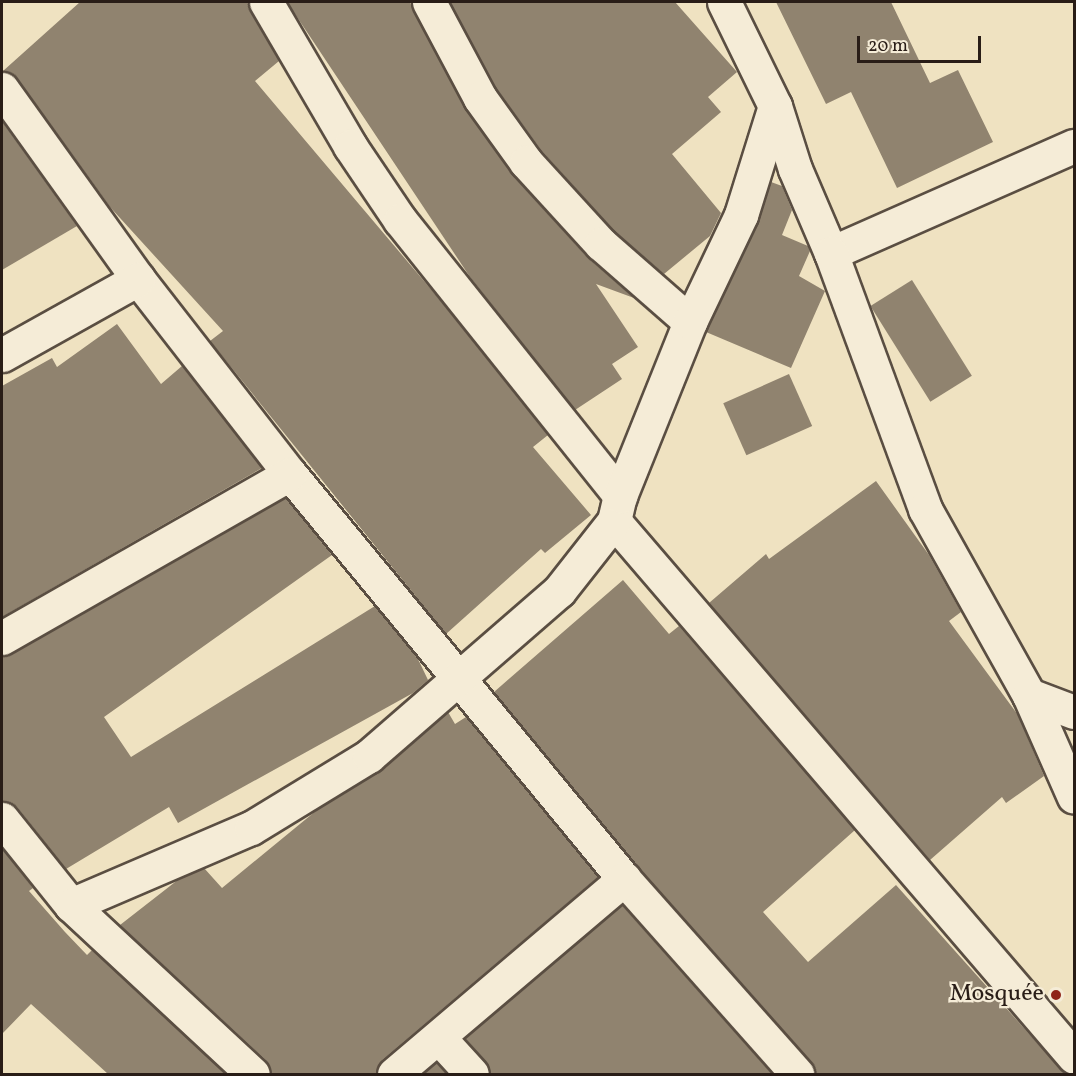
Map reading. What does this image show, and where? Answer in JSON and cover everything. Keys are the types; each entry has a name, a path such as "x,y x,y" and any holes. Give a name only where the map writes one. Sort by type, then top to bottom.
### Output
{"street":[{"path":"266,2 350,146 400,220 617,508 1074,1057"},
{"path":"429,2 480,98 526,162 601,244 690,322"},
{"path":"724,2 775,106 795,169 831,253 925,509 1029,695 1074,797"},
{"path":"2,89 138,279 290,474 624,879 797,1074"},
{"path":"71,905 251,828 369,756 460,681 508,632 560,591 617,508 690,322 741,215 775,106"},
{"path":"831,253 1074,146"},
{"path":"2,355 138,279"},
{"path":"2,638 290,474"},
{"path":"1029,695 1074,712"},
{"path":"2,819 71,905 253,1074"},
{"path":"394,1074 440,1039 624,879"},
{"path":"440,1039 472,1074"}],"building":[{"path":"80,2 247,2 279,61 255,81 440,300 548,435 533,447 591,515 545,553 541,549 446,634 210,341 223,331 110,207 17,78 3,71"},
{"path":"287,2 410,2 464,107 511,173 587,257 634,298 596,284 638,347 612,364 622,379 575,410 470,277"},
{"path":"450,2 675,2 737,72 708,97 721,112 672,154 721,213 710,236 664,274 614,231 541,150 496,88"},
{"path":"776,2 891,2 930,83 958,70 993,142 897,188 851,92 826,104"},
{"path":"2,121 77,226 2,270"},
{"path":"771,182 782,186 792,210 782,235 808,246 810,251 799,276 825,291 791,368 706,332 758,223"},
{"path":"912,280 972,376 930,402 870,306"},
{"path":"117,324 161,384 182,366 262,468 2,617 2,386 52,358 57,367"},
{"path":"789,374 812,426 746,455 723,403"},
{"path":"876,481 929,555 961,612 949,621 1018,715 1044,776 1006,803 1002,797 930,860 709,603 766,554 769,559"},
{"path":"286,498 332,555 104,717 131,757 375,606 418,659 428,680 413,693 178,823 169,807 66,869 17,807 2,801 2,657"},
{"path":"623,580 669,634 679,626 855,830 763,912 808,962 896,885 1065,1074 815,1074 811,1062 638,867 494,692"},
{"path":"448,712 455,724 466,717 598,877 382,1060 376,1074 271,1074 266,1060 120,925 179,879 204,868 222,888 317,810 381,770"},
{"path":"2,848 33,888 29,891 87,955 92,950 226,1074 108,1074 31,1004 2,1034"},
{"path":"622,905 772,1074 490,1074 486,1062 465,1038"},
{"path":"436,1063 447,1074 422,1074"}],"place":[{"name":"Mosquée","path":"1056,995"}]}
